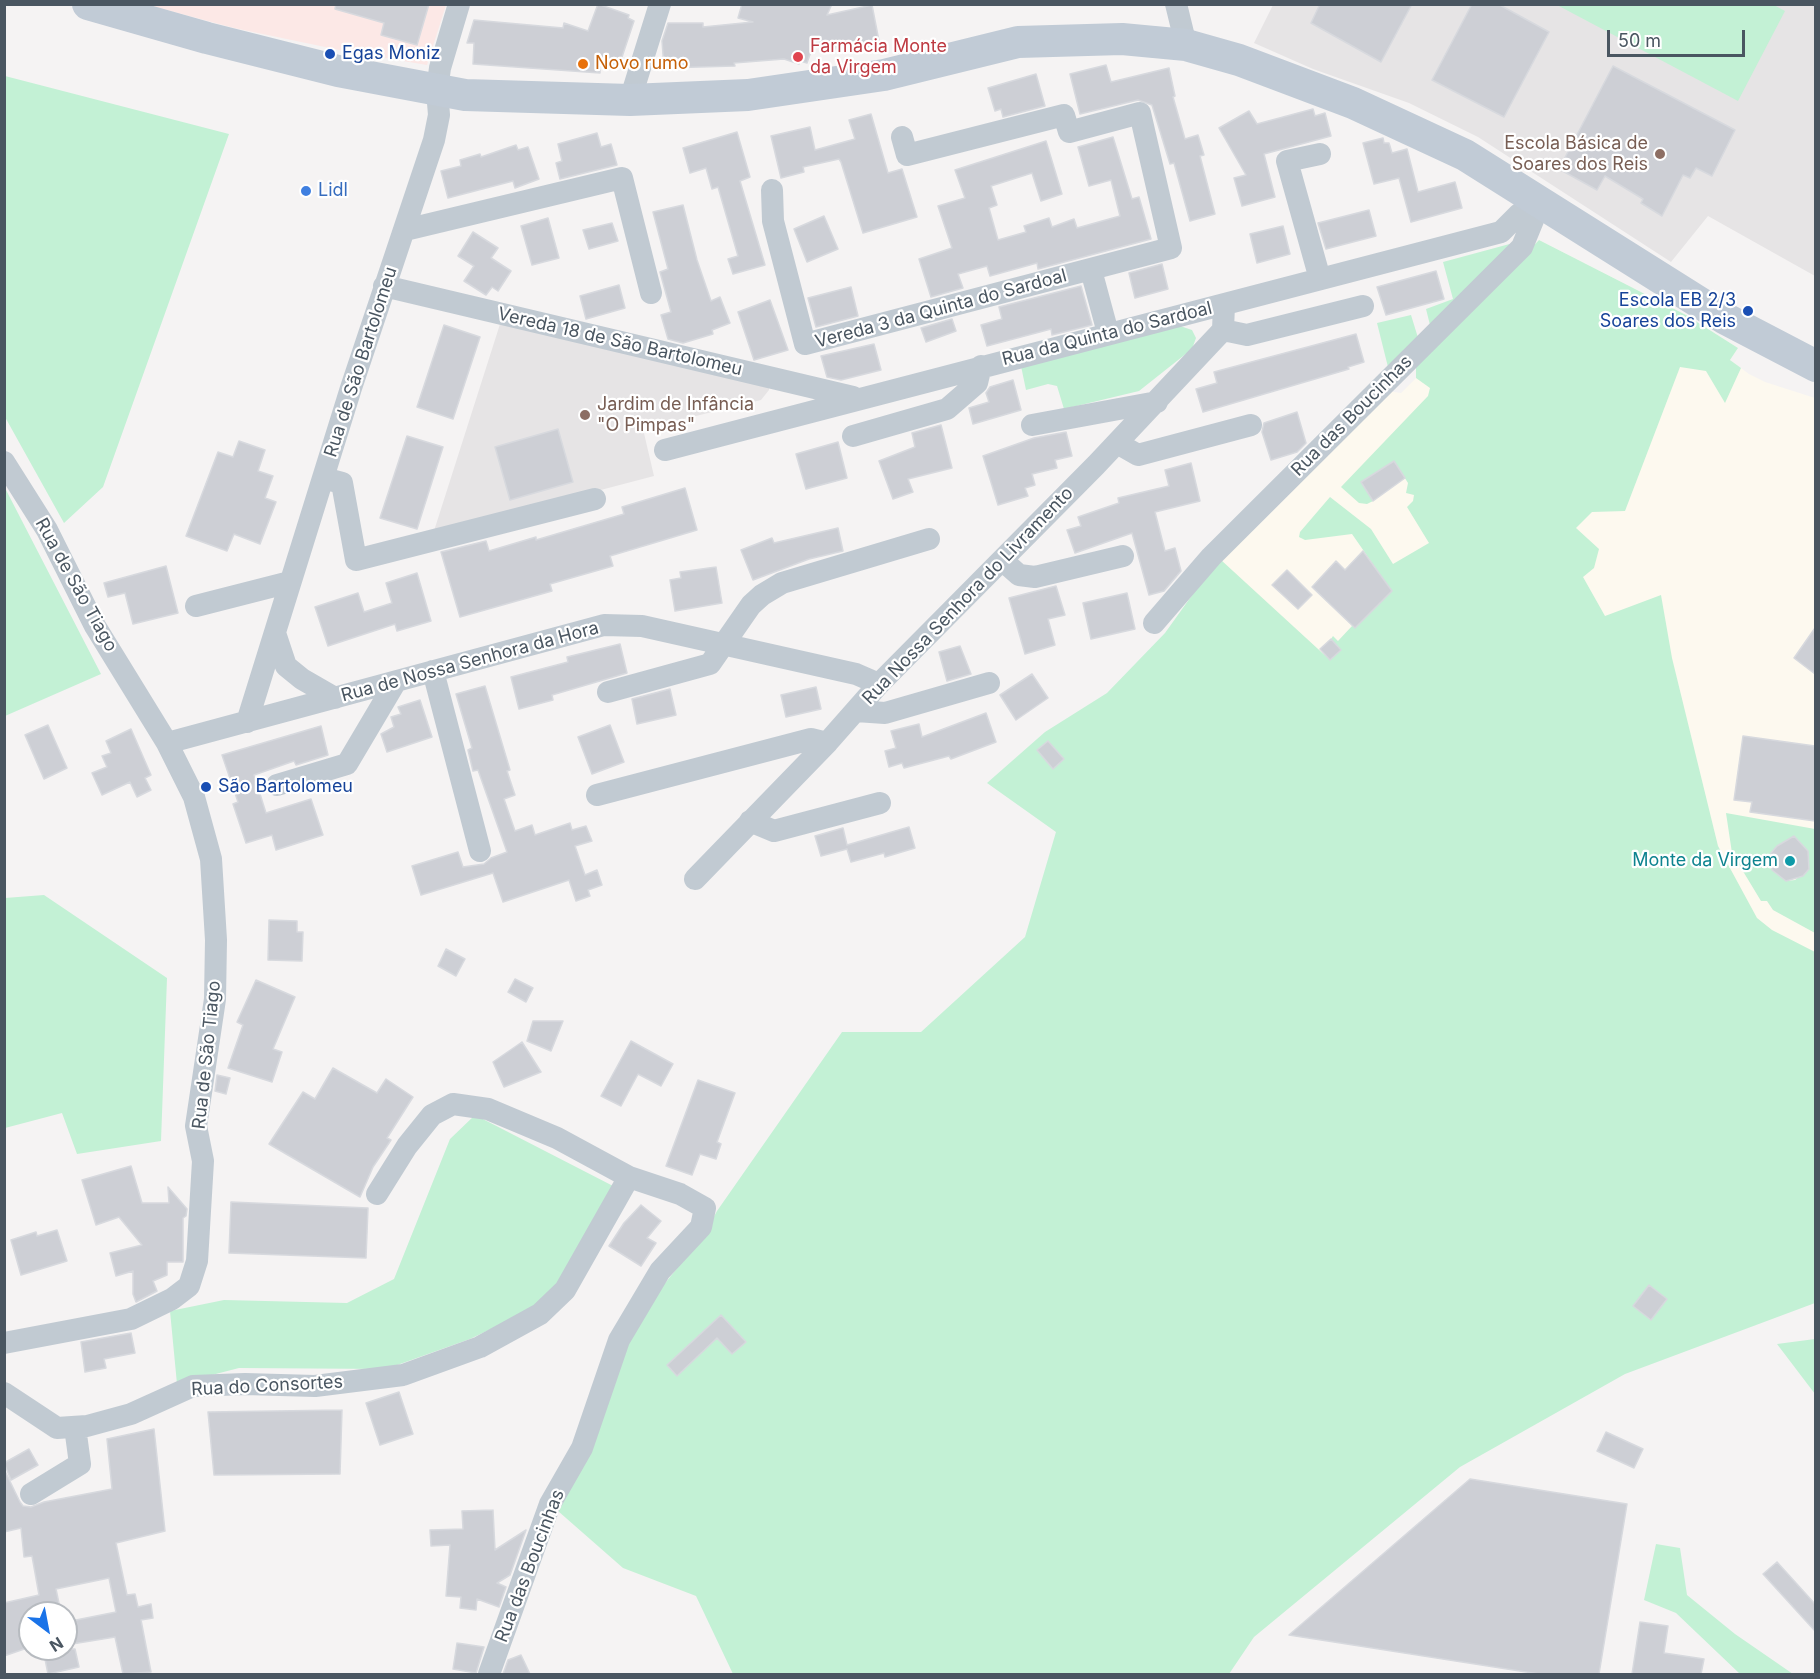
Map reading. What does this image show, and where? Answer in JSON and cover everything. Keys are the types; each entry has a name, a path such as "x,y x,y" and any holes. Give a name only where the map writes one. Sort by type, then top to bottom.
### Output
{"main road":[{"path":"88,4 207,39 305,63 465,95 630,100 748,94 884,75 1018,42 1122,39 1186,45 1239,60 1353,103 1465,155 1724,318 1815,366"}],"street":[{"name":"Rua de São Bartolomeu","path":"247,722 384,286 434,140 439,116 437,90 440,68 459,4"},
{"path":"630,100 660,4"},
{"path":"1176,4 1186,45"},
{"path":"902,137 907,155 1064,115 1069,132 1140,112 1171,248 1091,270 1108,333"},
{"path":"1320,154 1287,161 1320,279"},
{"path":"405,230 622,178 651,293"},
{"name":"Vereda 3 da Quinta do Sardoal","path":"772,190 773,221 805,344 1091,270"},
{"name":"Rua da Quinta do Sardoal","path":"665,450 857,398 1501,232 1519,214 1540,202"},
{"name":"Rua das Boucinhas","path":"1154,624 1211,557 1522,247 1540,202"},
{"name":"Vereda 18 de São Bartolomeu","path":"384,286 857,398"},
{"path":"1224,305 1223,330 1247,335 1363,306"},
{"name":"Rua Nossa Senhora do Livramento","path":"695,879 827,743 879,684 1157,402 1223,330"},
{"path":"853,436 947,409 976,383 981,366"},
{"path":"1032,425 1157,402"},
{"path":"1117,443 1138,455 1251,425"},
{"name":"Rua de São Tiago","path":"4,462 47,530 95,626 167,743 195,797 211,859 216,940 215,999 196,1126 203,1161 197,1261 189,1286 172,1299 131,1319 4,1343"},
{"path":"323,478 342,483 356,560 595,498"},
{"path":"608,692 710,664 751,605 774,588 929,539"},
{"path":"1002,560 1019,575 1035,577 1123,555"},
{"path":"196,606 290,582"},
{"name":"Rua de Nossa Senhora da Hora","path":"167,743 604,625 642,626 856,674 879,684"},
{"path":"275,633 286,666 302,679 335,698"},
{"path":"434,671 480,851"},
{"path":"277,785 347,764 395,683"},
{"path":"856,711 885,713 989,683"},
{"path":"597,795 810,739 827,743"},
{"path":"750,820 774,831 880,803"},
{"path":"377,1194 407,1146 432,1115 453,1104 488,1109 557,1138 628,1177"},
{"name":"Rua das Boucinhas","path":"489,1674 550,1504 582,1448 619,1340 660,1271 701,1227 705,1208 680,1194 628,1177"},
{"name":"Rua do Consortes","path":"4,1393 57,1428 75,1427 131,1414 193,1386 245,1384 315,1386 402,1375 480,1347 540,1314 565,1290 628,1177"},
{"path":"31,1494 81,1464 75,1427"}],"shaded area":[{"path":"148,5 446,5 427,65 349,52 234,28"},
{"name":"Escola Básica de Soares dos Reis","path":"1273,5 1815,5 1815,276 1708,216 1671,262 1478,137 1409,103 1313,69 1254,43"},
{"path":"1539,240 1686,315 1738,348 1730,360 1749,374 1765,382 1815,398 1815,1030 1208,573 1387,391 1401,393 1416,378 1416,367"},
{"name":"Jardim de Infância \"O Pimpas\"","path":"501,321 769,386 769,390 761,400 643,429 654,476 433,534"}],"green space":[{"path":"1772,4 1785,11 1738,101 1557,5"},
{"path":"5,76 229,134 103,487 64,523 5,417"},
{"path":"1539,240 1686,315 1738,348 1730,360 1741,368 1725,403 1706,371 1680,367 1625,511 1592,512 1576,528 1599,549 1594,568 1583,577 1605,616 1661,595 1672,658 1718,846 1757,918 1772,930 1815,952 1815,1303 1625,1374 1460,1467 1254,1637 1229,1674 733,1674 696,1596 623,1568 550,1504 619,1340 704,1235 717,1211 842,1032 921,1032 1025,937 1056,832 987,783 1045,732 1107,693 1165,633 1208,573 1221,560 1330,660 1341,650 1331,639 1333,636 1338,641 1391,590 1352,534 1305,540 1299,537 1300,532 1330,497 1371,529 1393,564 1429,543 1407,507 1413,501 1414,495 1406,493 1408,483 1394,461 1362,482 1373,501 1367,504 1359,503 1341,487 1428,396 1430,388 1416,378 1416,367"},
{"path":"1517,242 1431,329 1426,309 1453,299 1443,262"},
{"path":"1411,315 1419,341 1389,371 1377,323"},
{"path":"1180,326 1192,330 1196,338 1192,349 1139,391 1064,409 1057,386 1048,384 1026,390 1021,366"},
{"path":"5,488 101,674 4,716"},
{"path":"1726,813 1815,829 1815,933 1773,910 1767,901 1761,901 1732,853","holes":["1785,841 1794,841 1808,851 1809,869 1795,880 1786,881 1772,870 1772,853"]},
{"path":"44,895 167,978 161,1141 77,1154 62,1113 5,1128 5,898"},
{"path":"475,1115 615,1187 555,1288 537,1307 470,1339 386,1369 239,1368 177,1384 170,1311 224,1300 347,1303 394,1279 450,1139"},
{"path":"1816,1339 1815,1394 1777,1344"},
{"path":"1656,1544 1680,1548 1687,1595 1735,1634 1793,1674 1740,1674 1676,1613 1644,1600"}],"building":[{"path":"336,4 429,4 417,45 381,35 384,23 335,9"},
{"path":"598,4 629,15 628,18 634,21 620,63 612,64 610,69 600,66 600,73 473,64 474,43 467,43 474,20 563,28 564,23 588,31"},
{"path":"742,4 832,4 827,15 872,5 879,41 869,43 870,46 849,51 847,46 824,52 814,43 807,63 800,61 799,64 784,59 734,63 735,66 664,68 662,41 668,23 703,23 703,27 753,22 738,18"},
{"path":"1320,4 1412,4 1381,62 1311,23"},
{"path":"1472,4 1498,4 1549,32 1504,117 1432,80"},
{"path":"1106,65 1111,82 1169,68 1175,96 1173,97 1185,139 1198,135 1204,155 1200,156 1215,214 1190,221 1174,163 1170,164 1152,105 1138,100 1080,114 1070,74"},
{"path":"1613,66 1735,130 1712,176 1696,168 1690,178 1683,175 1662,216 1641,203 1643,199 1605,176 1597,190 1559,169"},
{"path":"1036,74 1045,106 1003,117 1001,109 995,111 988,88"},
{"path":"1313,109 1315,116 1325,113 1331,136 1264,154 1275,197 1242,206 1234,178 1246,175 1219,128 1249,111 1257,124"},
{"path":"871,114 888,173 902,169 917,217 863,233 839,159 803,167 804,172 781,178 771,136 810,127 815,150 855,139 849,120"},
{"path":"737,132 750,177 740,181 765,265 733,274 728,259 738,256 718,187 712,189 706,168 690,173 683,148"},
{"path":"597,133 601,147 611,144 617,165 560,179 556,163 562,161 558,144"},
{"path":"1113,137 1132,199 1139,197 1151,239 1038,269 1037,263 990,276 987,266 958,274 963,288 931,297 919,259 952,248 938,206 965,198 955,170 1046,141 1062,194 1041,201 1032,173 991,186 997,205 989,208 998,240 1026,232 1024,226 1049,218 1052,227 1074,219 1077,228 1120,216 1111,180 1089,186 1078,147"},
{"path":"1383,138 1384,143 1389,143 1392,153 1407,149 1418,192 1455,182 1462,208 1411,222 1399,178 1374,184 1363,143"},
{"path":"516,145 518,150 528,147 539,179 515,188 513,181 448,198 441,171 461,166 460,160 480,154 481,157"},
{"path":"683,205 697,260 711,301 720,297 730,323 712,330 713,334 683,343 668,339 661,315 671,312 660,272 668,269 653,212"},
{"path":"1369,210 1376,236 1326,249 1318,223"},
{"path":"824,216 838,249 807,262 794,229"},
{"path":"548,218 559,258 532,265 521,226"},
{"path":"612,223 618,241 589,249 583,230"},
{"path":"1283,226 1290,254 1257,263 1250,234"},
{"path":"473,232 498,248 491,258 511,271 498,291 492,287 486,295 464,281 474,266 458,256"},
{"path":"1162,264 1168,289 1135,298 1129,273"},
{"path":"1436,271 1444,299 1386,315 1377,287"},
{"path":"619,285 625,308 586,319 580,296"},
{"path":"1081,286 1092,325 1052,335 1051,329 987,346 981,325 1002,319 999,307"},
{"path":"851,287 858,316 816,327 808,298"},
{"path":"770,300 788,350 754,360 738,312"},
{"path":"952,319 956,331 926,342 921,328"},
{"path":"444,325 480,337 453,419 417,407"},
{"path":"1356,334 1364,362 1348,367 1349,369 1203,412 1196,389 1217,383 1214,372"},
{"path":"874,344 881,370 841,380 827,377 821,356"},
{"path":"1013,380 1021,410 973,424 969,408 989,402 986,393 990,387"},
{"path":"1297,412 1306,443 1297,452 1271,460 1262,432 1264,423"},
{"path":"941,425 952,468 908,479 913,492 893,499 879,461 915,447 912,433"},
{"path":"558,429 573,482 510,500 495,447"},
{"path":"1066,432 1072,456 1055,460 1057,468 1032,474 1035,485 1025,488 1028,496 998,505 983,456 1034,438"},
{"path":"407,436 443,447 417,529 380,518"},
{"path":"239,441 265,450 258,471 273,476 265,498 276,502 260,544 234,534 227,551 186,536 218,452 233,457"},
{"path":"838,442 847,478 806,489 796,454"},
{"path":"1394,461 1405,478 1373,501 1361,482"},
{"path":"1191,463 1200,501 1155,512 1165,551 1175,548 1181,571 1164,591 1149,595 1132,533 1075,553 1067,530 1081,526 1078,517 1119,503 1118,498 1169,486 1165,470"},
{"path":"685,488 697,530 610,556 613,566 550,584 552,591 460,617 441,552 486,541 489,551 536,537 536,540 624,514 622,507"},
{"path":"838,528 843,551 809,559 753,580 741,550 772,538 774,543"},
{"path":"1363,551 1392,591 1355,628 1312,587 1336,561 1345,570"},
{"path":"166,566 178,613 133,624 125,593 108,597 104,583"},
{"path":"716,567 722,603 675,611 670,580 681,578 680,572"},
{"path":"1287,570 1312,595 1298,609 1272,585"},
{"path":"417,573 431,621 397,631 395,624 328,646 315,607 358,593 364,612 392,603 386,583"},
{"path":"1056,586 1065,615 1048,619 1055,645 1025,654 1009,598"},
{"path":"1127,593 1135,629 1091,639 1083,603"},
{"path":"1815,628 1815,674 1794,658"},
{"path":"1331,639 1341,650 1330,660 1320,649"},
{"path":"620,644 627,673 552,695 553,700 519,709 511,677 568,662 567,657"},
{"path":"960,646 971,674 947,681 939,652"},
{"path":"1032,674 1048,698 1016,720 1000,695"},
{"path":"485,686 510,770 507,771 515,795 504,799 515,831 532,825 535,835 570,823 572,830 586,826 592,841 575,846 585,875 597,870 602,885 588,890 590,896 576,901 569,880 503,902 493,873 421,895 412,866 458,852 463,867 484,864 491,858 507,852 478,770 473,771 468,750 472,748 456,694"},
{"path":"816,687 821,709 786,717 781,695"},
{"path":"670,689 676,715 637,724 632,699"},
{"path":"420,700 432,737 387,752 381,734 394,727 391,717 401,714 398,707"},
{"path":"986,713 996,742 951,759 949,756 904,768 902,763 889,767 885,751 896,748 891,731 919,724 922,737"},
{"path":"48,725 67,768 44,779 25,735"},
{"path":"610,725 624,762 592,774 578,737"},
{"path":"321,726 328,755 296,765 294,761 254,775 266,813 311,799 323,835 276,850 272,835 246,843 233,804 238,802 222,755"},
{"path":"131,729 151,775 145,778 151,790 137,797 130,782 102,795 92,773 107,767 102,756 111,753 106,741"},
{"path":"1743,736 1815,746 1815,821 1750,812 1752,802 1734,800"},
{"path":"1048,741 1064,759 1053,769 1037,750"},
{"path":"909,827 915,848 885,857 884,853 851,862 847,849 821,856 815,836 843,828 847,845"},
{"name":"Monte da Virgem","path":"1794,836 1808,851 1809,869 1803,876 1786,881 1772,870 1771,853 1777,846"},
{"path":"269,920 297,921 297,932 303,932 302,961 268,960"},
{"path":"446,949 465,959 456,976 438,966"},
{"path":"515,979 533,988 526,1002 508,992"},
{"path":"256,980 295,997 273,1049 282,1052 272,1082 228,1068 243,1025 237,1022"},
{"path":"533,1021 563,1021 551,1051 527,1041"},
{"path":"631,1041 673,1064 661,1086 638,1074 621,1106 601,1096"},
{"path":"522,1042 541,1072 504,1087 493,1062"},
{"path":"333,1068 377,1093 386,1079 413,1097 387,1138 391,1140 373,1167 360,1197 269,1144 303,1092 315,1099"},
{"path":"217,1075 230,1078 226,1094 215,1091"},
{"path":"698,1080 735,1093 717,1142 721,1144 716,1159 700,1154 692,1175 666,1166"},
{"path":"131,1166 142,1203 169,1203 168,1187 187,1209 186,1216 183,1218 183,1262 167,1262 167,1275 153,1281 157,1291 136,1302 133,1294 133,1271 116,1276 110,1253 142,1245 119,1217 96,1225 82,1180"},
{"path":"231,1202 368,1208 366,1258 229,1253"},
{"path":"641,1205 661,1221 647,1238 656,1243 641,1266 609,1246 624,1223"},
{"path":"57,1230 67,1261 21,1275 11,1240 36,1232 37,1236"},
{"path":"1649,1285 1667,1299 1651,1320 1633,1306"},
{"path":"721,1315 746,1342 732,1354 717,1338 677,1376 667,1365"},
{"path":"131,1333 135,1353 104,1359 106,1368 85,1372 81,1342"},
{"path":"399,1392 413,1434 380,1445 366,1403"},
{"path":"342,1410 340,1474 214,1475 208,1412"},
{"path":"154,1429 165,1531 116,1543 127,1595 135,1594 138,1607 151,1604 153,1618 141,1620 151,1672 123,1674 115,1637 78,1643 78,1620 116,1612 109,1578 56,1589 58,1601 18,1601 18,1651 4,1656 4,1603 39,1595 32,1556 24,1557 21,1528 4,1532 4,1469 23,1506 31,1507 44,1502 112,1489 107,1439"},
{"path":"1606,1432 1643,1449 1634,1468 1597,1451"},
{"path":"29,1449 38,1465 11,1480 4,1463"},
{"path":"1470,1479 1627,1504 1599,1674 1539,1674 1289,1635"},
{"path":"493,1510 495,1550 526,1530 510,1575 497,1583 506,1587 499,1607 477,1599 476,1610 460,1608 461,1597 446,1596 450,1545 431,1546 430,1530 463,1529 462,1511"},
{"path":"1777,1562 1815,1604 1815,1631 1763,1574"},
{"path":"1640,1622 1668,1626 1664,1653 1704,1659 1701,1674 1632,1674"},
{"path":"457,1643 484,1647 476,1673 453,1669"},
{"path":"521,1655 530,1674 503,1674 508,1660"},
{"path":"45,1661 78,1661 79,1667 48,1674"}],"place":[{"name":"Egas Moniz","path":"330,54"},
{"name":"Farmácia Monte da Virgem","path":"798,57"},
{"name":"Novo rumo","path":"583,64"},
{"name":"Escola Básica de Soares dos Reis","path":"1660,154"},
{"name":"Lidl","path":"306,191"},
{"name":"Escola EB 2/3 Soares dos Reis","path":"1748,311"},
{"name":"Jardim de Infância \"O Pimpas\"","path":"585,415"},
{"name":"São Bartolomeu","path":"206,787"},
{"name":"Monte da Virgem","path":"1790,861"}]}
